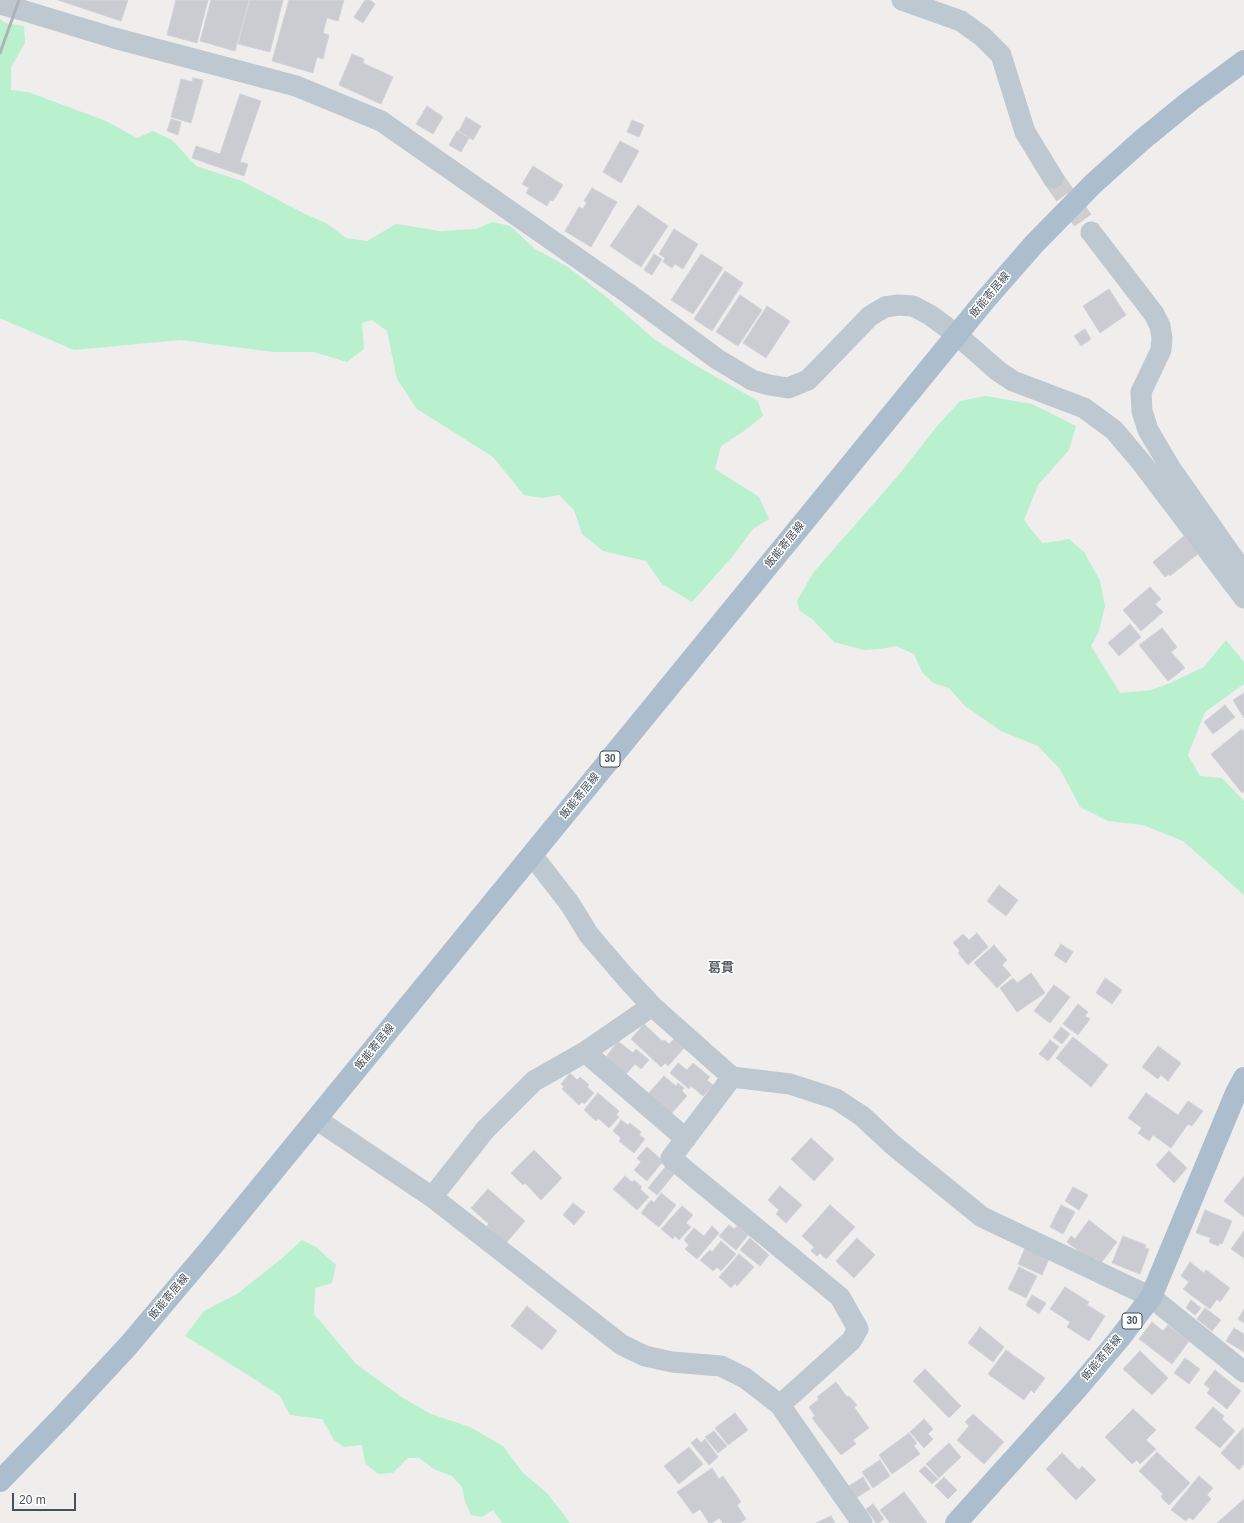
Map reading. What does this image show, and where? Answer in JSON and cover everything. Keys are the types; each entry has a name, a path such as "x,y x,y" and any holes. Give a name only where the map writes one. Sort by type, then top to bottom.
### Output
{"main road":[{"name":"飯能寄居線","path":"0,1481 128,1346 209,1250 957,335 1035,243 1094,183 1142,140 1244,61"},
{"name":"飯能寄居線","path":"956,1523 1076,1390 1119,1339 1151,1297 1236,1093 1244,1078"}],"street":[{"path":"902,0 961,21 983,37 1001,55 1025,132 1053,178"},
{"path":"0,4 27,5 114,38 296,86 381,121 629,294 717,359 752,380 788,388 808,380 870,316 885,307 898,305 913,306 930,315 957,335 998,371 1013,381 1084,408 1114,430 1141,462 1244,598"},
{"path":"1091,232 1154,314 1160,326 1162,338 1161,350 1157,362 1141,392 1142,411 1148,430 1171,469 1244,573"},
{"path":"532,855 570,904 589,935 652,1006 732,1077 790,1084 836,1099 862,1116 893,1145 982,1217 1151,1297 1244,1372"},
{"path":"432,1197 485,1130 534,1082 585,1052 652,1006"},
{"path":"585,1052 686,1139"},
{"path":"732,1077 671,1158 840,1297 858,1329 851,1341 780,1405"},
{"path":"316,1119 432,1197 622,1345 645,1356 672,1362 721,1366 745,1378 780,1405 862,1523"}],"green space":[{"path":"0,19 5,23 24,26 25,43 11,67 11,90 28,92 106,121 137,138 153,131 172,140 196,166 242,181 305,214 326,223 346,238 367,241 396,224 440,231 476,229 492,222 510,226 535,249 568,267 605,296 654,339 695,365 758,401 763,416 721,446 715,469 759,497 769,519 753,529 732,557 692,602 662,584 646,561 603,551 582,534 574,510 559,495 542,498 524,495 493,457 417,409 397,379 387,331 372,320 362,323 364,349 347,362 314,352 274,352 180,340 74,350 0,319"},
{"path":"986,396 1032,404 1076,426 1069,450 1038,485 1024,520 1042,543 1069,539 1084,552 1100,581 1105,606 1099,631 1091,646 1120,693 1151,690 1168,684 1204,667 1226,640 1244,662 1244,684 1205,712 1188,755 1200,776 1222,778 1244,801 1244,895 1183,841 1143,825 1108,821 1080,807 1060,769 1038,746 1001,731 965,706 949,688 933,683 922,672 914,654 896,646 864,650 834,642 812,619 800,611 797,601 813,573 897,477 938,425 960,401"},
{"path":"302,1240 316,1247 336,1265 332,1283 315,1288 314,1314 356,1364 403,1398 431,1414 470,1427 503,1446 523,1473 547,1493 570,1523 502,1523 493,1510 482,1517 471,1515 465,1501 462,1487 452,1476 434,1469 419,1458 408,1458 393,1473 378,1474 365,1463 362,1445 344,1447 334,1440 322,1419 290,1415 280,1396 185,1336 204,1311 237,1294 280,1260"}],"building":[{"path":"58,0 128,0 121,21"},
{"path":"176,0 208,0 197,43 167,35"},
{"path":"211,0 249,0 235,51 200,41"},
{"path":"250,0 283,0 270,52 238,44"},
{"path":"289,0 344,0 338,21 327,18 323,33 329,35 323,59 317,57 313,73 272,61"},
{"path":"365,0 370,0 375,4 363,23 354,17"},
{"path":"352,54 364,59 363,63 393,77 381,104 339,85"},
{"path":"193,78 203,80 191,123 171,117 181,79 192,82"},
{"path":"240,94 261,101 240,162 248,164 244,176 192,158 196,146 220,154"},
{"path":"427,106 443,117 433,134 416,124"},
{"path":"466,117 481,126 473,140 459,131"},
{"path":"171,119 181,122 178,135 167,131"},
{"path":"632,120 644,125 639,137 627,132"},
{"path":"457,131 469,138 461,152 449,145"},
{"path":"620,141 639,151 621,183 603,172"},
{"path":"533,166 563,185 553,201 550,200 547,206 526,193 529,188 522,184"},
{"path":"592,188 617,202 591,247 565,231 579,207 583,209 587,202 584,201"},
{"path":"638,205 668,226 641,267 610,246"},
{"path":"674,229 698,244 683,269 675,264 672,268 663,262 665,258 659,254"},
{"path":"654,254 662,259 652,275 644,270"},
{"path":"701,254 723,268 693,314 671,300"},
{"path":"725,271 743,283 712,331 694,319"},
{"path":"1109,289 1126,315 1100,333 1083,306"},
{"path":"740,295 762,310 738,346 716,332"},
{"path":"767,306 790,321 766,358 743,343"},
{"path":"1085,329 1091,339 1081,346 1074,336"},
{"path":"1184,536 1198,554 1170,576 1169,574 1165,577 1153,562"},
{"path":"1150,587 1161,599 1155,604 1163,612 1141,631 1123,610"},
{"path":"1130,624 1141,637 1119,656 1108,643"},
{"path":"1162,628 1177,647 1171,652 1185,668 1168,681 1139,645"},
{"path":"1244,693 1244,718 1233,700"},
{"path":"1225,705 1235,717 1213,734 1204,722"},
{"path":"1242,729 1244,732 1244,791 1242,793 1211,754"},
{"path":"999,885 1018,900 1006,916 987,901"},
{"path":"977,933 988,947 968,965 958,953 960,951 953,943 963,934 969,940"},
{"path":"1061,944 1073,952 1066,963 1054,955"},
{"path":"994,945 1007,960 1002,965 1011,975 997,988 974,963"},
{"path":"1031,973 1045,993 1017,1012 1000,988 1013,978 1017,983"},
{"path":"1105,978 1122,990 1112,1004 1096,993"},
{"path":"1054,985 1070,997 1050,1023 1034,1011"},
{"path":"1078,1004 1088,1012 1085,1016 1090,1019 1078,1035 1063,1024"},
{"path":"644,1024 662,1041 664,1040 669,1044 674,1039 684,1048 668,1066 665,1063 661,1067 631,1039"},
{"path":"1061,1027 1070,1034 1062,1044 1053,1037"},
{"path":"1073,1037 1108,1065 1091,1087 1056,1058"},
{"path":"1050,1040 1059,1047 1048,1061 1039,1054"},
{"path":"618,1041 633,1053 636,1049 649,1060 641,1069 635,1064 626,1074 606,1057"},
{"path":"1158,1046 1181,1063 1168,1081 1161,1075 1158,1079 1142,1067"},
{"path":"678,1063 687,1070 693,1063 710,1077 707,1080 713,1085 703,1096 691,1086 689,1089 670,1073"},
{"path":"570,1073 577,1080 580,1077 589,1085 587,1087 594,1093 584,1104 582,1102 579,1105 562,1089 564,1087 561,1084"},
{"path":"664,1076 676,1086 678,1083 684,1088 682,1091 687,1096 670,1115 647,1095"},
{"path":"598,1093 619,1111 616,1115 619,1117 609,1128 598,1118 596,1121 584,1110"},
{"path":"1146,1093 1178,1115 1188,1101 1203,1111 1192,1126 1188,1124 1171,1148 1153,1135 1149,1141 1138,1133 1142,1128 1128,1118"},
{"path":"621,1120 628,1125 630,1123 641,1132 639,1135 645,1139 634,1153 619,1141 621,1138 613,1131"},
{"path":"811,1138 834,1159 814,1181 791,1159"},
{"path":"647,1147 663,1161 647,1181 634,1170 641,1162 637,1158"},
{"path":"534,1150 562,1178 541,1200 525,1183 523,1185 511,1173"},
{"path":"1169,1151 1187,1168 1174,1183 1156,1165"},
{"path":"666,1166 675,1173 657,1195 648,1188"},
{"path":"625,1176 632,1182 634,1180 642,1187 640,1189 649,1197 637,1210 613,1189"},
{"path":"1244,1176 1244,1217 1224,1201"},
{"path":"780,1186 802,1205 786,1223 776,1214 779,1210 768,1200"},
{"path":"1073,1187 1088,1195 1079,1210 1065,1201"},
{"path":"488,1189 525,1221 506,1243 487,1226 489,1224 471,1208"},
{"path":"661,1193 676,1205 659,1227 641,1213 651,1200 654,1203"},
{"path":"573,1203 585,1212 574,1225 563,1215"},
{"path":"830,1205 855,1227 826,1259 820,1253 817,1256 811,1251 814,1247 802,1236"},
{"path":"1061,1205 1075,1212 1063,1234 1050,1227"},
{"path":"682,1206 693,1215 686,1223 691,1227 679,1240 675,1236 673,1239 661,1229"},
{"path":"1205,1210 1232,1221 1222,1244 1220,1243 1218,1246 1209,1242 1211,1238 1196,1233"},
{"path":"1089,1220 1117,1242 1101,1263 1095,1258 1092,1261 1067,1242 1071,1236 1075,1239"},
{"path":"729,1225 734,1229 737,1226 748,1235 736,1250 719,1236"},
{"path":"712,1226 719,1233 697,1259 685,1249 689,1245 684,1240 694,1228 704,1236"},
{"path":"1244,1231 1244,1258 1231,1249"},
{"path":"1123,1236 1146,1245 1145,1248 1149,1249 1140,1274 1112,1263"},
{"path":"750,1238 769,1255 760,1266 740,1250"},
{"path":"857,1238 875,1255 854,1278 836,1261"},
{"path":"721,1241 736,1254 721,1271 717,1267 713,1271 700,1260 710,1250 712,1252"},
{"path":"1025,1248 1049,1259 1042,1275 1018,1264"},
{"path":"739,1254 754,1267 737,1286 735,1283 731,1288 719,1277"},
{"path":"1190,1262 1204,1273 1206,1270 1230,1288 1220,1302 1217,1299 1210,1309 1183,1289 1189,1282 1181,1276"},
{"path":"1019,1267 1037,1276 1026,1298 1008,1289"},
{"path":"1065,1287 1089,1302 1087,1305 1105,1316 1089,1341 1067,1327 1070,1322 1050,1309"},
{"path":"1032,1295 1046,1303 1039,1314 1026,1305"},
{"path":"1191,1300 1201,1308 1195,1315 1186,1308"},
{"path":"527,1306 557,1331 542,1350 511,1326"},
{"path":"1205,1308 1221,1320 1212,1331 1197,1319"},
{"path":"1244,1309 1244,1323 1238,1319"},
{"path":"1152,1322 1163,1331 1168,1325 1189,1341 1172,1364 1139,1339"},
{"path":"980,1327 1004,1347 993,1362 968,1343"},
{"path":"1234,1328 1244,1334 1244,1352 1226,1341"},
{"path":"1006,1350 1045,1378 1034,1393 1031,1390 1024,1400 988,1374"},
{"path":"1140,1351 1168,1378 1152,1395 1123,1369"},
{"path":"1185,1358 1200,1369 1189,1384 1174,1373"},
{"path":"925,1369 961,1406 949,1418 913,1381"},
{"path":"1215,1370 1241,1391 1227,1409 1207,1393 1210,1389 1204,1384"},
{"path":"836,1382 847,1397 849,1396 857,1405 854,1407 869,1428 853,1440 856,1444 841,1455 812,1418 815,1416 809,1407 819,1399 817,1397"},
{"path":"1213,1407 1224,1416 1222,1419 1235,1431 1220,1448 1195,1428"},
{"path":"1133,1409 1156,1430 1146,1440 1156,1449 1140,1464 1137,1460 1132,1464 1105,1437"},
{"path":"735,1413 748,1430 728,1445 715,1428"},
{"path":"973,1414 1004,1442 984,1464 957,1440 969,1426 965,1422"},
{"path":"924,1419 933,1429 928,1434 933,1439 924,1448 910,1432"},
{"path":"1243,1428 1244,1464 1239,1470 1221,1453"},
{"path":"714,1431 727,1446 718,1453 705,1437"},
{"path":"909,1433 917,1443 914,1446 920,1454 892,1474 879,1455"},
{"path":"697,1438 701,1443 705,1439 718,1457 709,1465 691,1443"},
{"path":"949,1443 961,1457 939,1478 926,1464"},
{"path":"689,1447 703,1464 679,1484 664,1466"},
{"path":"1157,1452 1190,1483 1169,1505 1161,1497 1163,1494 1139,1471"},
{"path":"1062,1453 1079,1470 1082,1466 1096,1480 1076,1500 1046,1469"},
{"path":"880,1460 890,1476 873,1488 862,1472"},
{"path":"925,1466 938,1479 932,1484 919,1471"},
{"path":"712,1468 719,1479 723,1476 741,1502 737,1505 746,1519 740,1523 723,1523 719,1518 712,1523 709,1523 700,1509 693,1514 677,1492"},
{"path":"1199,1476 1213,1488 1207,1495 1211,1499 1193,1520 1189,1517 1186,1521 1171,1510"},
{"path":"863,1477 870,1489 856,1498 849,1486"},
{"path":"944,1477 957,1490 948,1499 935,1486"},
{"path":"904,1492 927,1523 890,1523 880,1510"},
{"path":"1244,1499 1244,1523 1217,1523"},
{"path":"873,1504 884,1519 879,1523 876,1523 866,1509"},
{"path":"831,1516 835,1523 816,1523"}],"tunnel":[{"path":"1053,178 1091,232"}],"railway":[{"path":"0,53 19,0"}],"district":[{"name":"葛貫","path":"721,968"}]}
